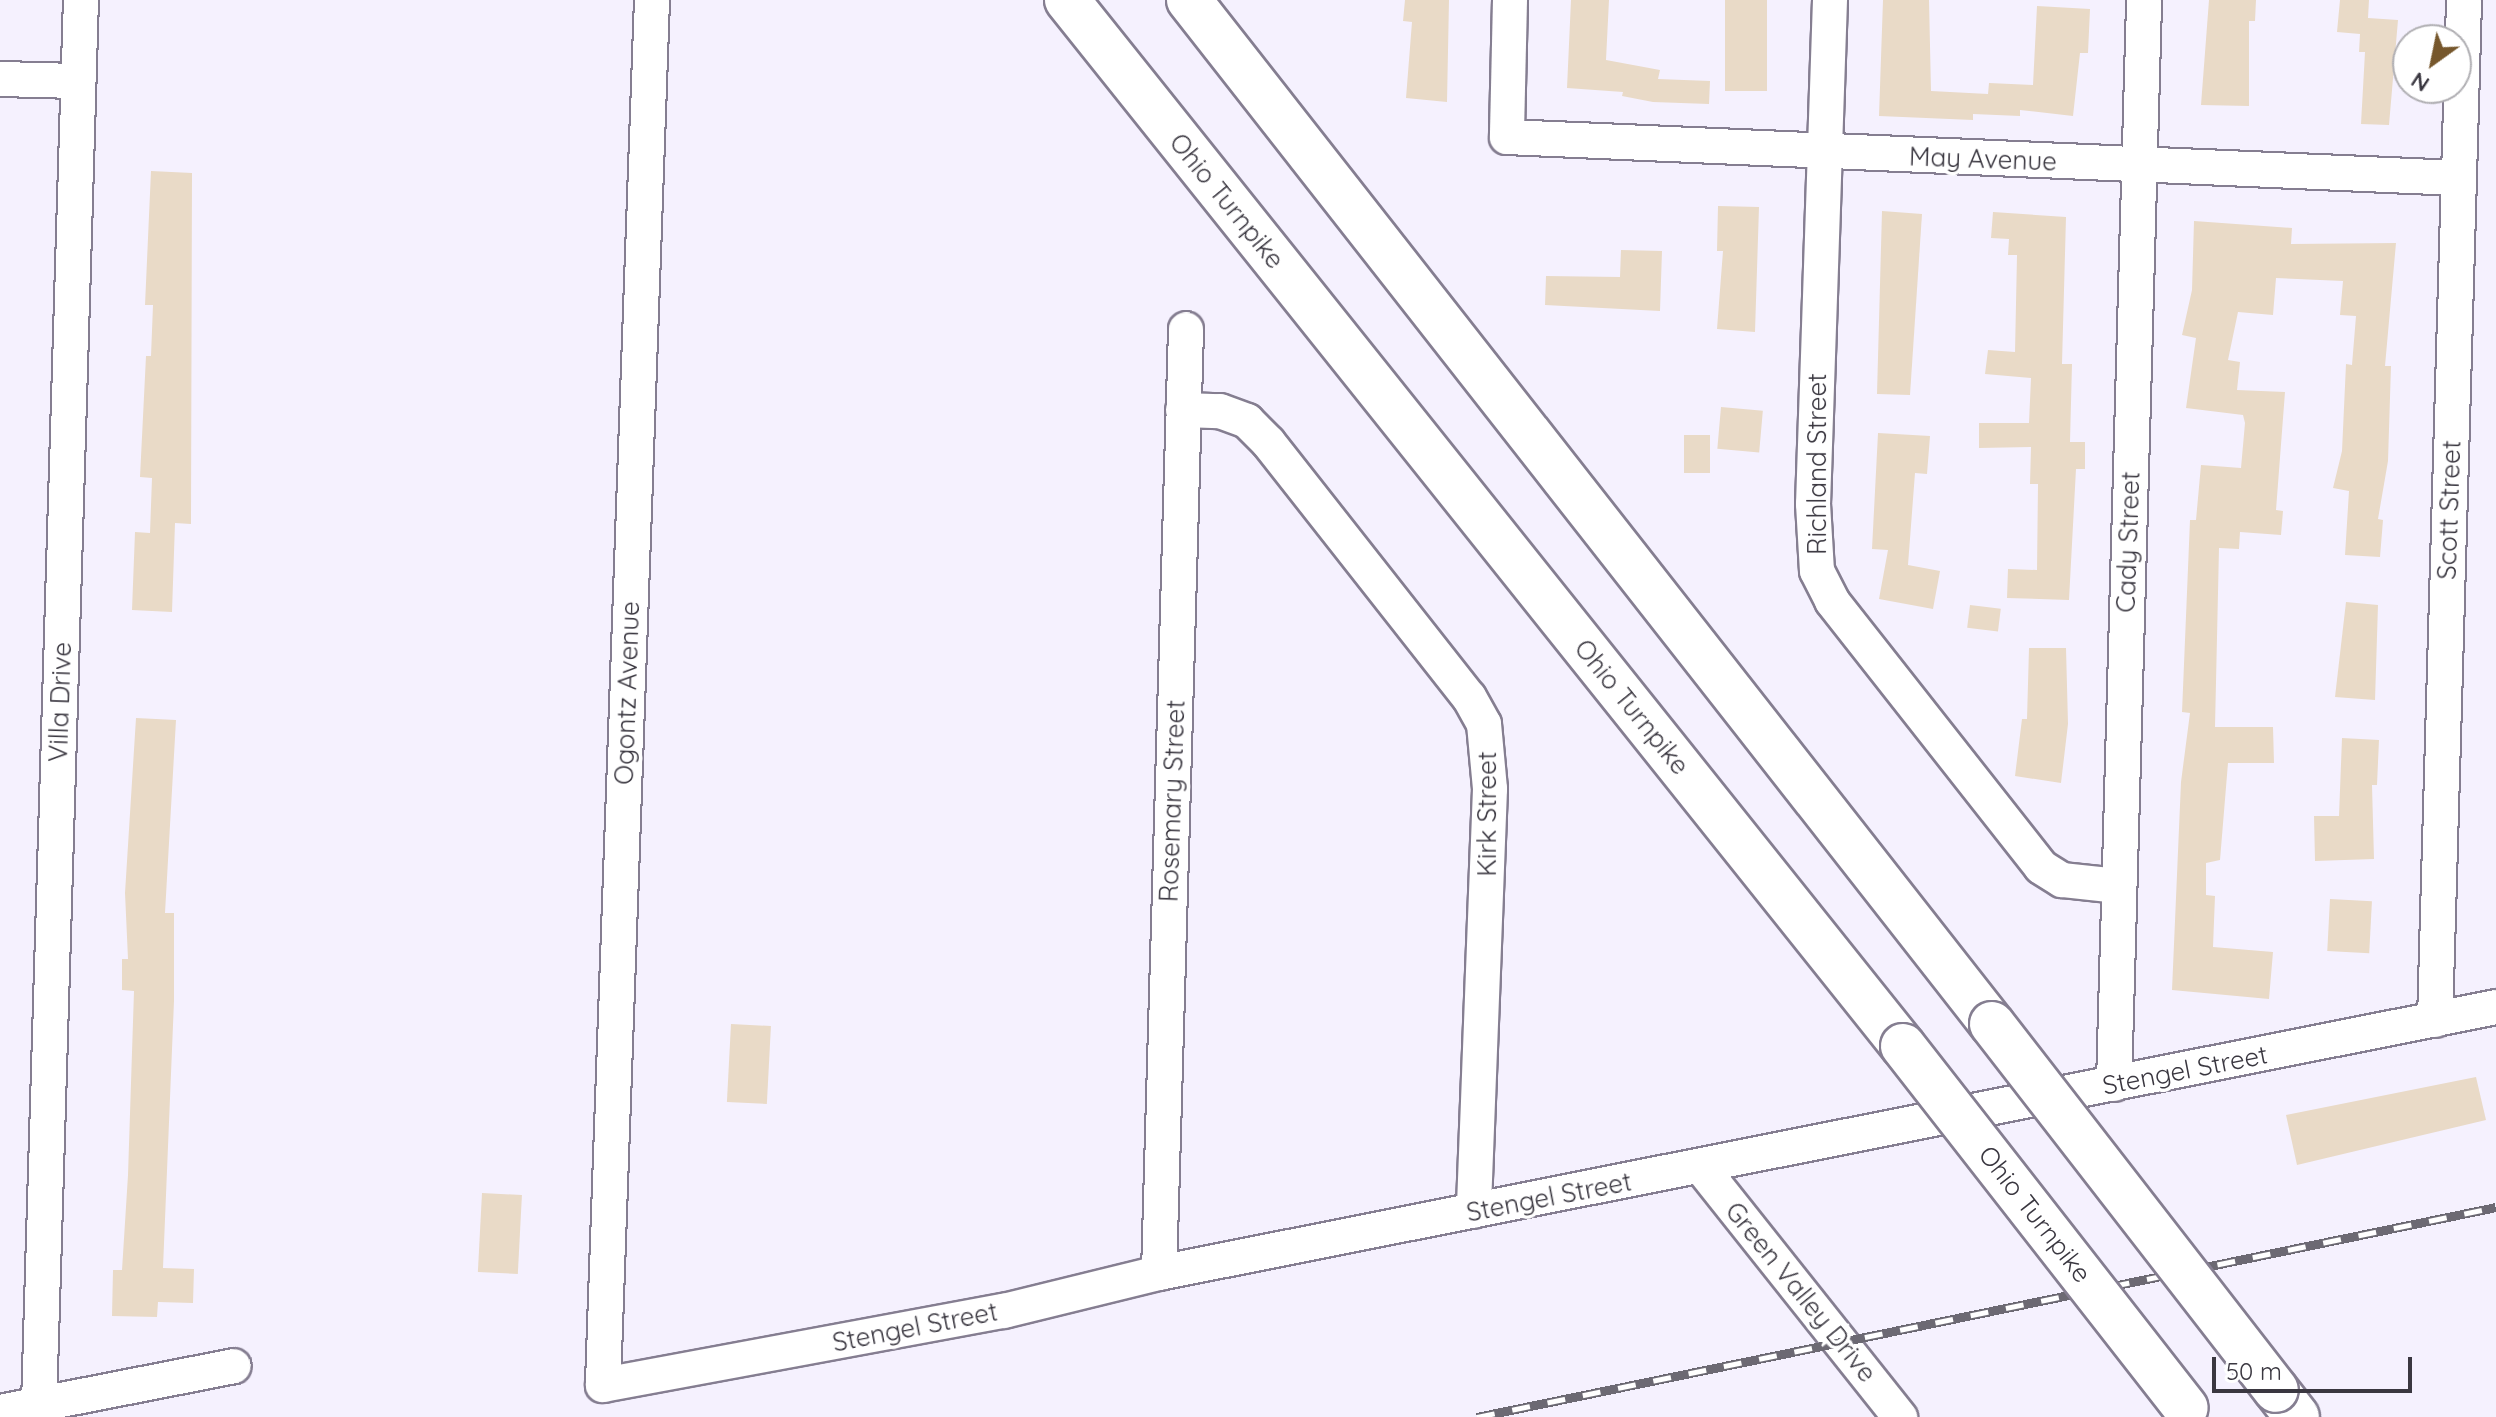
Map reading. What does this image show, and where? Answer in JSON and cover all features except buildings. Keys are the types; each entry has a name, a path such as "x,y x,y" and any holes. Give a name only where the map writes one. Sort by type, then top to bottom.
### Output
{"highway":[{"name":"Ohio Turnpike","path":"1067,0 1903,1046 2190,1412"},
{"path":"1189,0 2287,1404"}],"street":[{"name":"Villa Drive","path":"39,1405 81,0"},
{"name":"Ogontz Avenue","path":"603,1385 652,0"},
{"name":"May Avenue","path":"1510,0 1507,137 2458,178"},
{"name":"Richland Street","path":"1830,0 1813,504 1817,571 1832,601 2041,867 2062,880 2118,886"},
{"name":"Cady Street","path":"2114,1084 2144,0"},
{"name":"Scott Street","path":"2435,1020 2464,0"},
{"path":"0,79 78,81"},
{"name":"Rosemary Street","path":"1159,1273 1186,329"},
{"name":"Kirk Street","path":"1183,410 1220,411 1247,421 1268,442 1469,697 1484,724 1490,789 1474,1211"},
{"name":"Stengel Street","path":"603,1385 1004,1311 1159,1273 2496,1007"},
{"name":"Green Valley Drive","path":"1701,1167 1900,1417"},
{"path":"0,1412 234,1366"}],"railway":[{"path":"1477,1417 2496,1207"}]}
